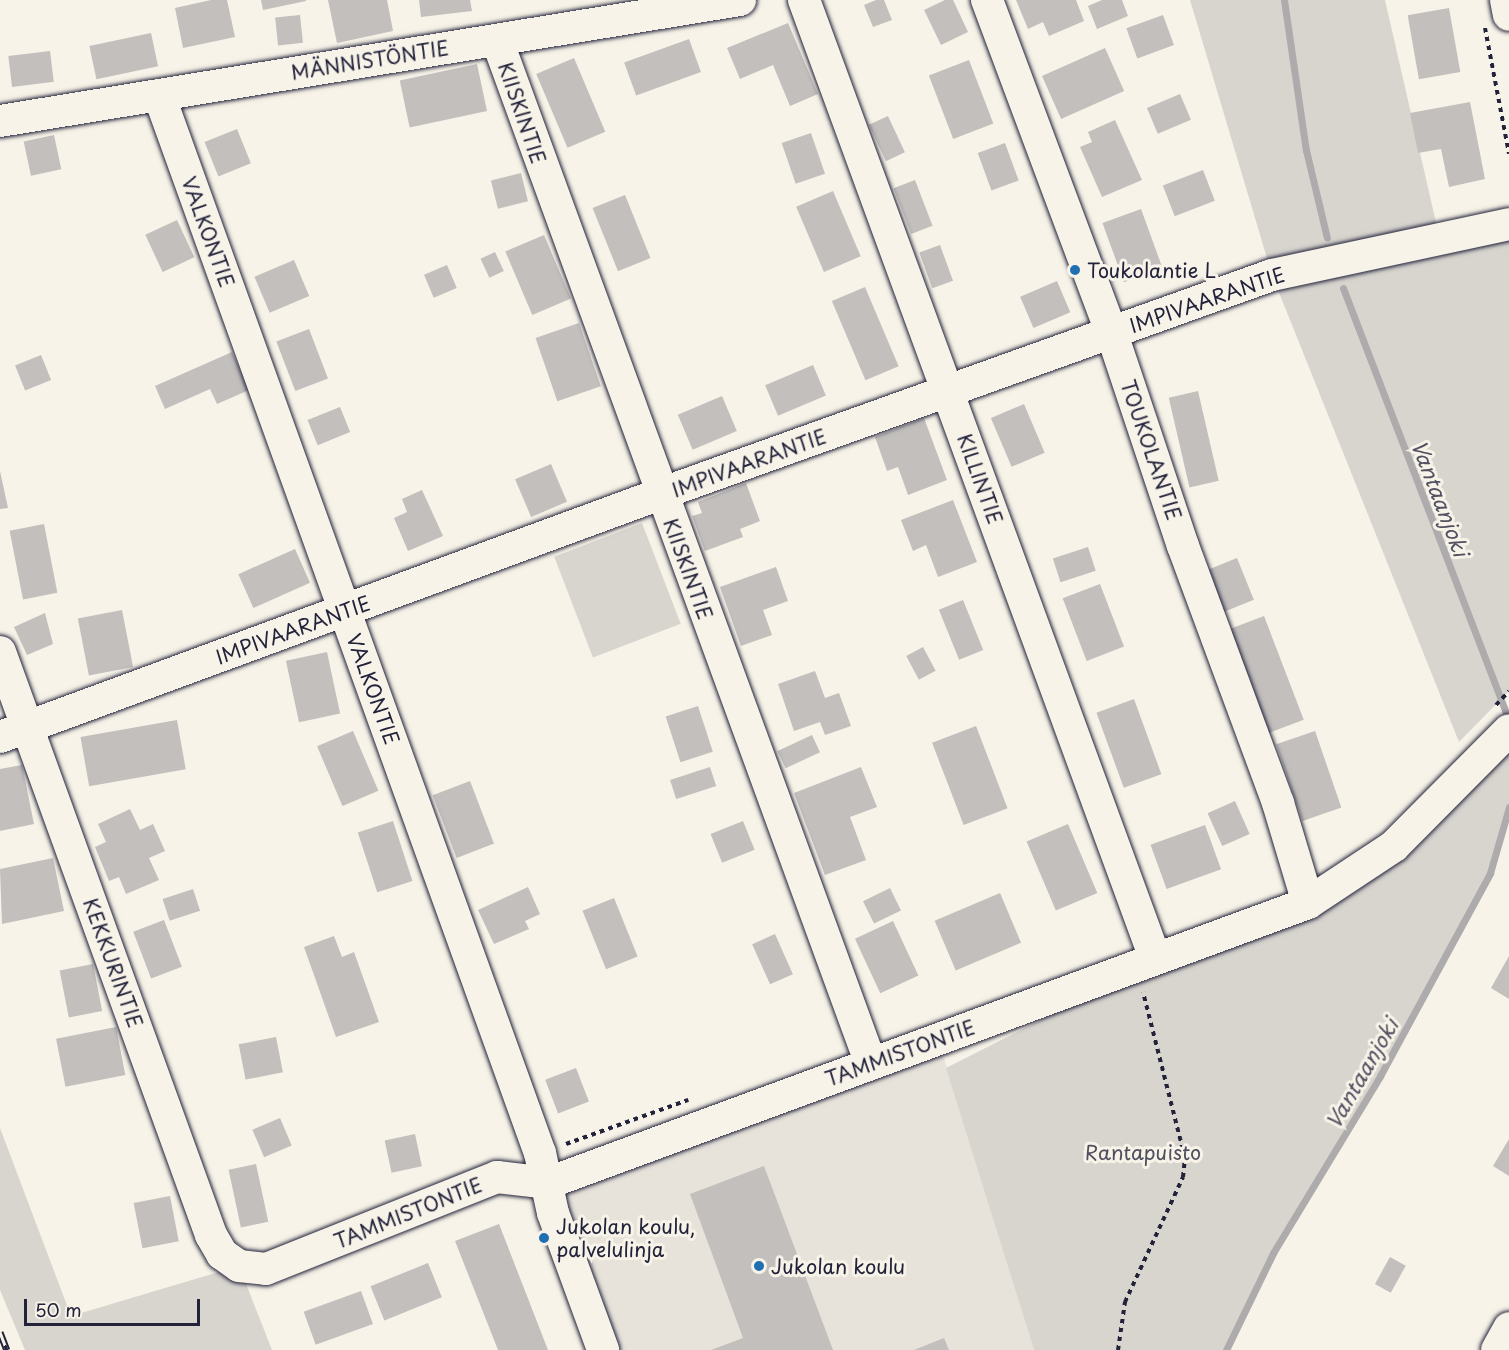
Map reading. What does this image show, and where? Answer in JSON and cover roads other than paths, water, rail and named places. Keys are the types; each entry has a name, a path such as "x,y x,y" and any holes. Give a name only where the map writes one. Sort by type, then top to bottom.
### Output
{"street":[{"name":"MÄNNISTÖNTIE","path":"0,121 740,0"},
{"name":"KILLINTIE","path":"804,0 948,392 1145,962"},
{"name":"TOUKOLANTIE","path":"987,0 1112,334 1183,546 1278,803 1308,903"},
{"path":"1496,19 1506,0"},
{"name":"KIISKINTIE","path":"497,40 660,494 871,1064"},
{"name":"VALKONTIE","path":"159,95 548,1183 553,1213 603,1350"},
{"name":"IMPIVAARANTIE","path":"14,732 660,494 1272,275 1509,225"},
{"name":"KEKKURINTIE","path":"0,652 14,732 212,1235 222,1254 239,1266"},
{"name":"TAMMISTONTIE","path":"239,1266 266,1269 497,1177 548,1183 1308,903 1394,846 1500,727"},
{"path":"1497,1350 1509,1328"}],"waterway":[{"name":"Vantaanjoki","path":"1284,0 1306,150 1327,238"},
{"name":"Vantaanjoki","path":"1343,288 1509,721"},
{"name":"Vantaanjoki","path":"1226,1350 1273,1253 1380,1076 1490,873 1509,807"}],"railway":[{"path":"0,1332 7,1350"}],"place":[{"name":"Toukolantie L","path":"1075,270"},
{"name":"Jukolan koulu, palvelulinja","path":"544,1238"},
{"name":"Jukolan koulu","path":"759,1266"}],"park label":[{"name":"Rantapuisto","path":"1143,1152"}]}
